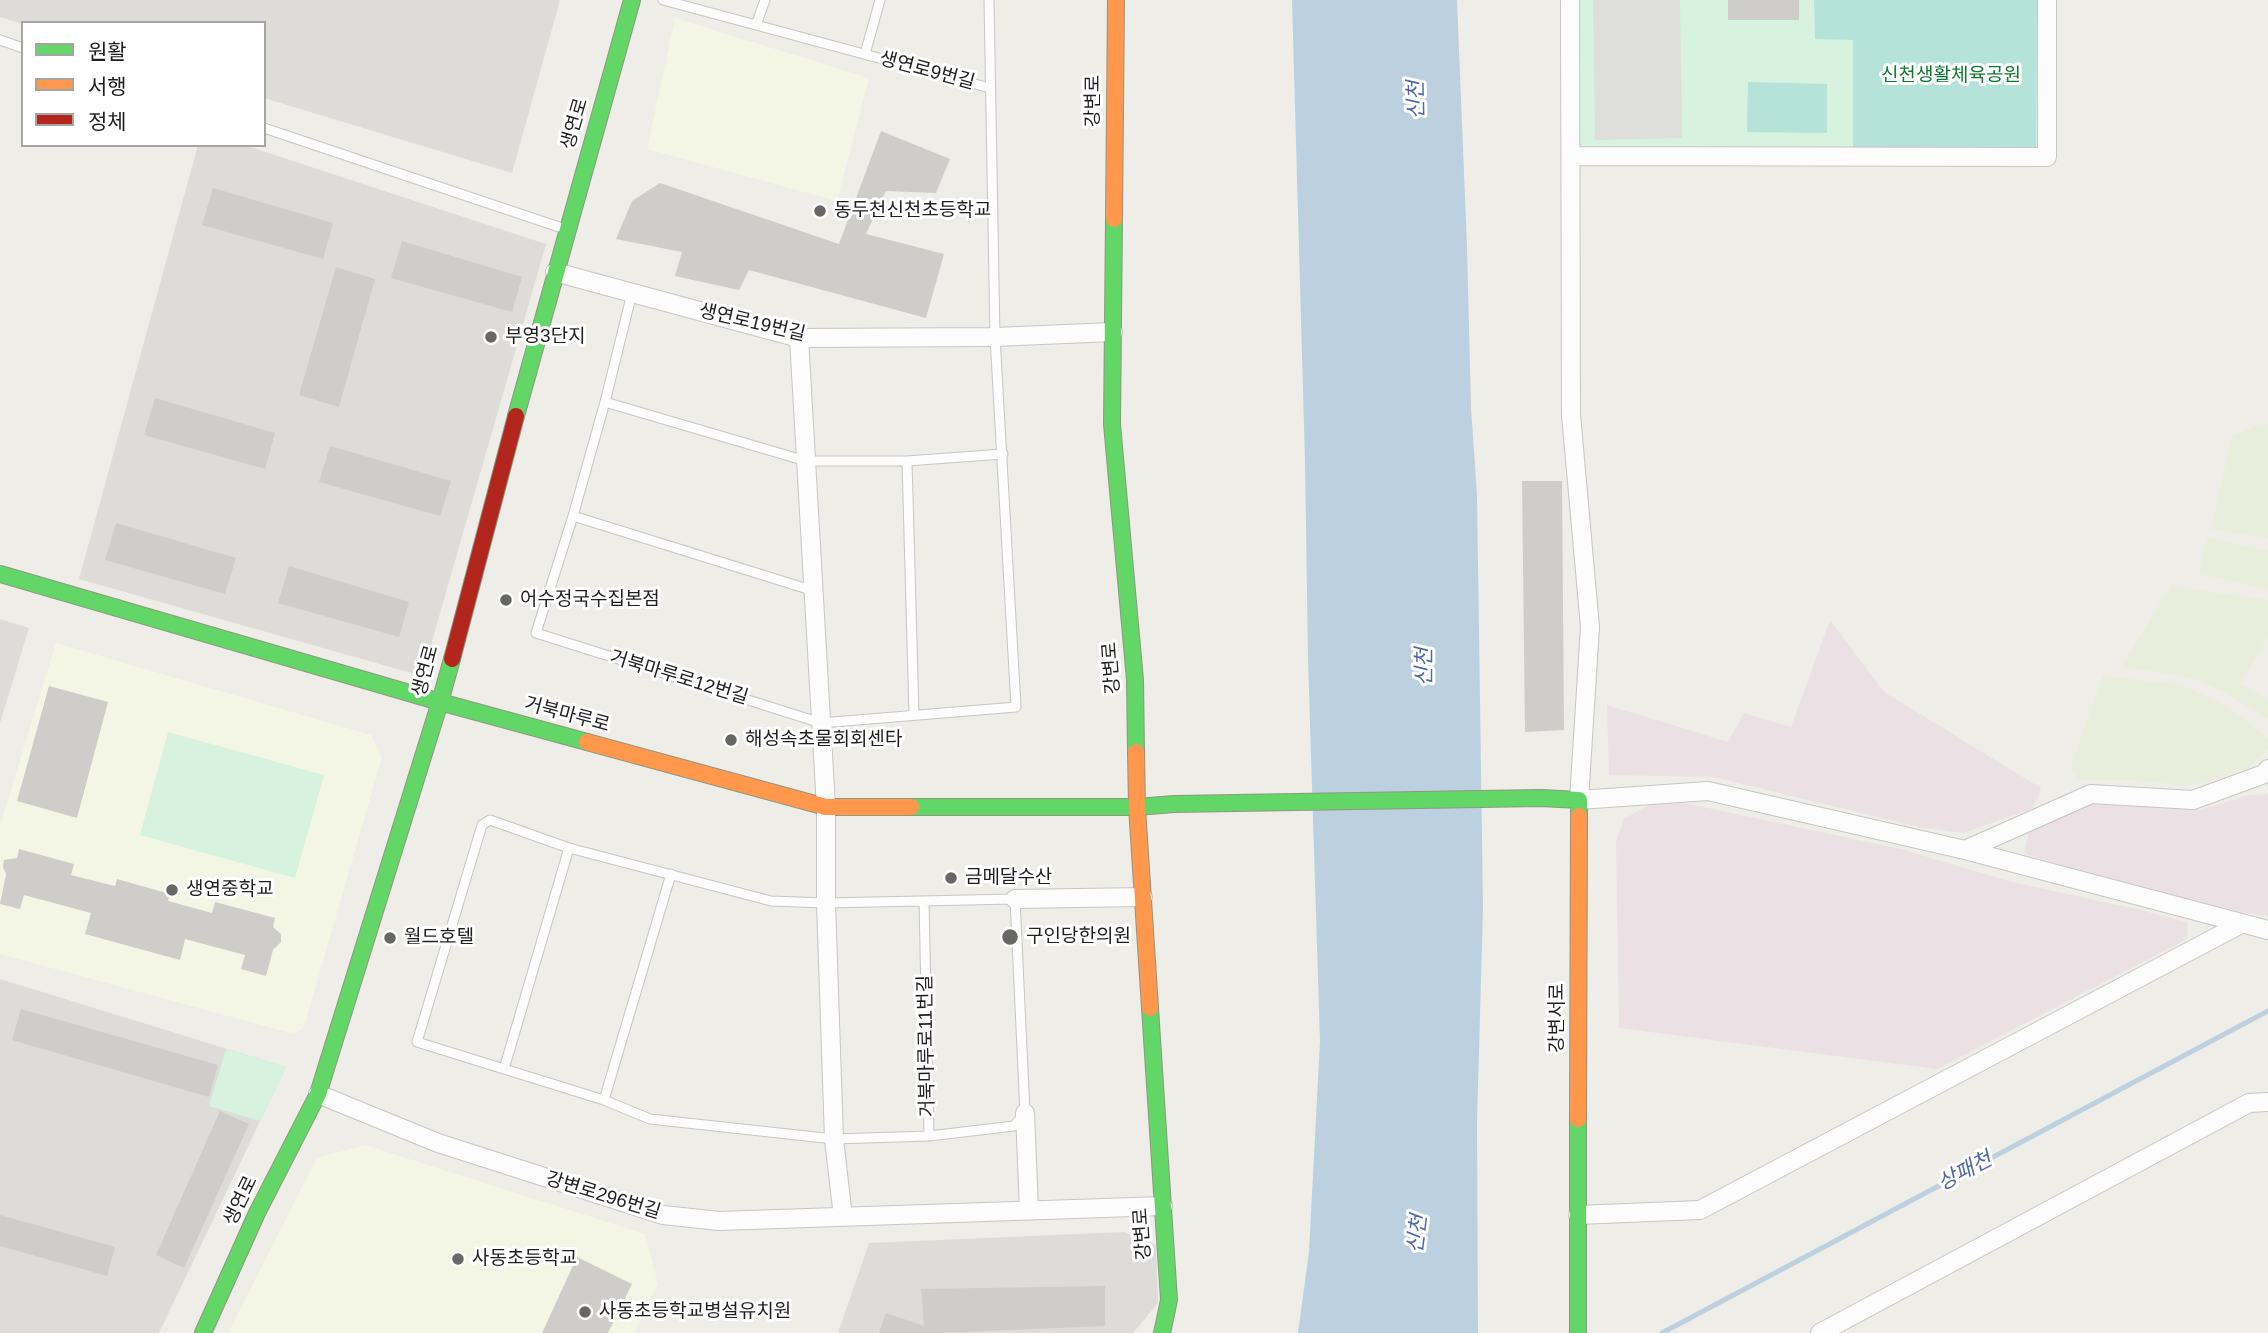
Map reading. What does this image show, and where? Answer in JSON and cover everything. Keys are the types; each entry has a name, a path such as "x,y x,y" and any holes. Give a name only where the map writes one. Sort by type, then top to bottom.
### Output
{"street":[{"name":"생연로","path":"203,1333 257,1213 318,1094 440,702 555,272 632,0"},
{"name":"강변로","path":"1116,0 1112,424 1135,680 1137,807 1169,1300 1162,1333"},
{"path":"1570,0 1571,415 1590,627 1579,800 1708,791 1965,850 2268,930"},
{"path":"1572,156 2047,157 2048,0"},
{"name":"생연로19번길","path":"555,272 799,338 995,337 1113,332"},
{"path":"799,338 826,807 826,903 834,1139 843,1217"},
{"name":"거북마루로","path":"0,574 440,702 826,807 1137,807 1541,797 1579,800"},
{"path":"1965,850 2091,794 2193,800 2263,774 2268,769"},
{"name":"강변서로","path":"1578,1333 1579,800"},
{"path":"1015,899 1143,897"},
{"path":"1578,1215 1700,1210 2241,924"},
{"name":"강변로296번길","path":"318,1094 438,1143 663,1215 719,1221 1163,1206"},
{"path":"1819,1333 2249,1103 2268,1102"},
{"path":"1025,1113 1029,1210"}],"lane":[{"name":"생연로9번길","path":"663,0 990,88"},
{"path":"756,25 765,0"},
{"name":"생연로9번길","path":"864,54 880,0"},
{"name":"생연로9번길","path":"989,0 995,337"},
{"path":"0,40 21,47"},
{"path":"266,129 567,229"},
{"path":"632,293 573,516 814,591"},
{"path":"605,402 806,461 907,461 1003,454 995,337"},
{"name":"거북마루로12번길","path":"573,516 536,633 821,723 1016,707 1003,454"},
{"path":"907,461 915,715"},
{"path":"671,874 604,1100 417,1042 482,825 490,820 569,848 671,874 771,901 826,903 1015,899 1025,1113 1014,1126 929,1136"},
{"path":"504,1069 569,848"},
{"name":"거북마루로11번길","path":"604,1100 650,1119 834,1139 929,1136 924,901"}],"shaded area":[{"path":"0,0 560,0 512,173 266,99 266,21 21,21 21,23 0,17"},
{"path":"1593,0 1680,0 1682,138 1595,140"},
{"path":"675,18 869,78 837,201 647,149"},
{"path":"197,147 250,147 546,244 422,676 79,579"},
{"path":"2268,424 2268,538 2211,529 2232,436"},
{"path":"2207,538 2268,551 2268,589 2199,574"},
{"path":"2171,586 2268,600 2268,637 2240,684 2268,700 2268,719 2224,692 2193,678 2122,666"},
{"path":"0,619 29,628 0,723"},
{"path":"1830,620 1884,692 2041,788 2031,809 1964,833 1919,827 1713,777 1609,775 1607,705 1728,742 1744,713 1791,727"},
{"name":"생연중학교","path":"56,643 371,735 382,757 304,1027 294,1034 0,954 0,826"},
{"path":"2103,676 2182,685 2229,707 2268,738 2268,749 2247,769 2187,786 2140,780 2079,780 2070,769"},
{"path":"2268,794 2268,916 2216,909 2024,854 2029,830 2093,804 2201,810 2248,795"},
{"path":"1661,798 1901,849 2012,882 2141,910 2188,923 2187,939 1937,1069 1619,1028 1616,842 1624,819"},
{"path":"0,979 286,1067 159,1333 0,1333"},
{"name":"사동초등학교","path":"365,1145 645,1234 658,1284 634,1333 228,1333 317,1158"},
{"path":"1125,1232 1156,1245 1158,1303 1133,1333 838,1333 869,1243"}],"green space":[{"name":"신천생활체육공원","path":"1575,0 2037,0 2036,154 1574,151"},
{"path":"1814,0 2037,0 2036,154 1853,152 1853,40 1815,39"},
{"path":"1748,82 1827,84 1827,133 1747,132"},
{"path":"168,732 324,775 295,878 140,835"},
{"path":"226,1049 286,1067 260,1121 209,1106"}],"water":[{"name":"신천","path":"1292,0 1457,0 1471,408 1477,495 1483,908 1477,1122 1478,1333 1298,1333 1309,1252 1320,1041"}],"building":[{"path":"1728,0 1799,0 1799,20 1728,20"},
{"path":"881,131 950,159 936,193 886,191 866,234 944,254 926,318 749,270 739,290 675,276 682,252 616,239 632,201 660,183 839,244"},
{"path":"213,188 333,223 323,259 202,225"},
{"path":"402,241 522,277 512,312 391,278"},
{"path":"336,267 375,279 339,407 299,395"},
{"path":"155,398 275,433 265,469 144,435"},
{"path":"330,446 451,481 440,516 319,482"},
{"path":"1522,481 1562,481 1564,730 1525,732"},
{"path":"116,523 236,558 225,594 105,560"},
{"path":"289,566 409,602 399,637 278,603"},
{"path":"49,686 108,702 77,818 17,801"},
{"path":"19,849 74,864 71,875 115,886 117,879 170,894 168,901 212,913 215,902 275,918 273,927 281,934 281,942 273,950 266,976 241,969 245,955 185,939 180,960 85,934 91,913 24,895 20,909 0,904 6,874 4,860 17,858"},
{"path":"21,1009 218,1065 209,1097 12,1040"},
{"path":"220,1111 249,1124 184,1268 156,1255"},
{"path":"0,1215 115,1247 107,1276 0,1246"},
{"name":"사동초등학교병설유치원","path":"577,1257 632,1284 608,1333 542,1333"},
{"path":"1105,1286 1105,1326 879,1333 886,1313 924,1326 921,1289"}],"waterway":[{"name":"상패천","path":"1662,1333 2268,1011"}],"traffic: fast":[{"path":"516,416 632,0"},
{"path":"1114,219 1112,424 1135,680 1136,752"},
{"path":"0,574 587,742"},
{"path":"203,1333 257,1213 318,1094 452,659"},
{"path":"911,807 1137,807 1174,804 1541,798 1579,800 1579,816"},
{"path":"1150,1008 1169,1300 1162,1333"},
{"path":"1578,1119 1578,1333"}],"traffic: slow":[{"path":"1114,219 1116,0"},
{"path":"587,742 826,807 911,807"},
{"path":"1136,752 1150,1008"},
{"path":"1578,1119 1579,816"}],"traffic: jam":[{"path":"452,659 516,416"}],"place":[{"name":"동두천신천초등학교","path":"820,211"},
{"name":"부영3단지","path":"491,337"},
{"name":"어수정국수집본점","path":"506,600"},
{"name":"해성속초물회회센타","path":"731,740"},
{"name":"금메달수산","path":"951,878"},
{"name":"생연중학교","path":"172,890"},
{"name":"구인당한의원","path":"1010,937"},
{"name":"월드호텔","path":"390,938"},
{"name":"사동초등학교","path":"458,1259"},
{"name":"사동초등학교병설유치원","path":"585,1312"}]}
